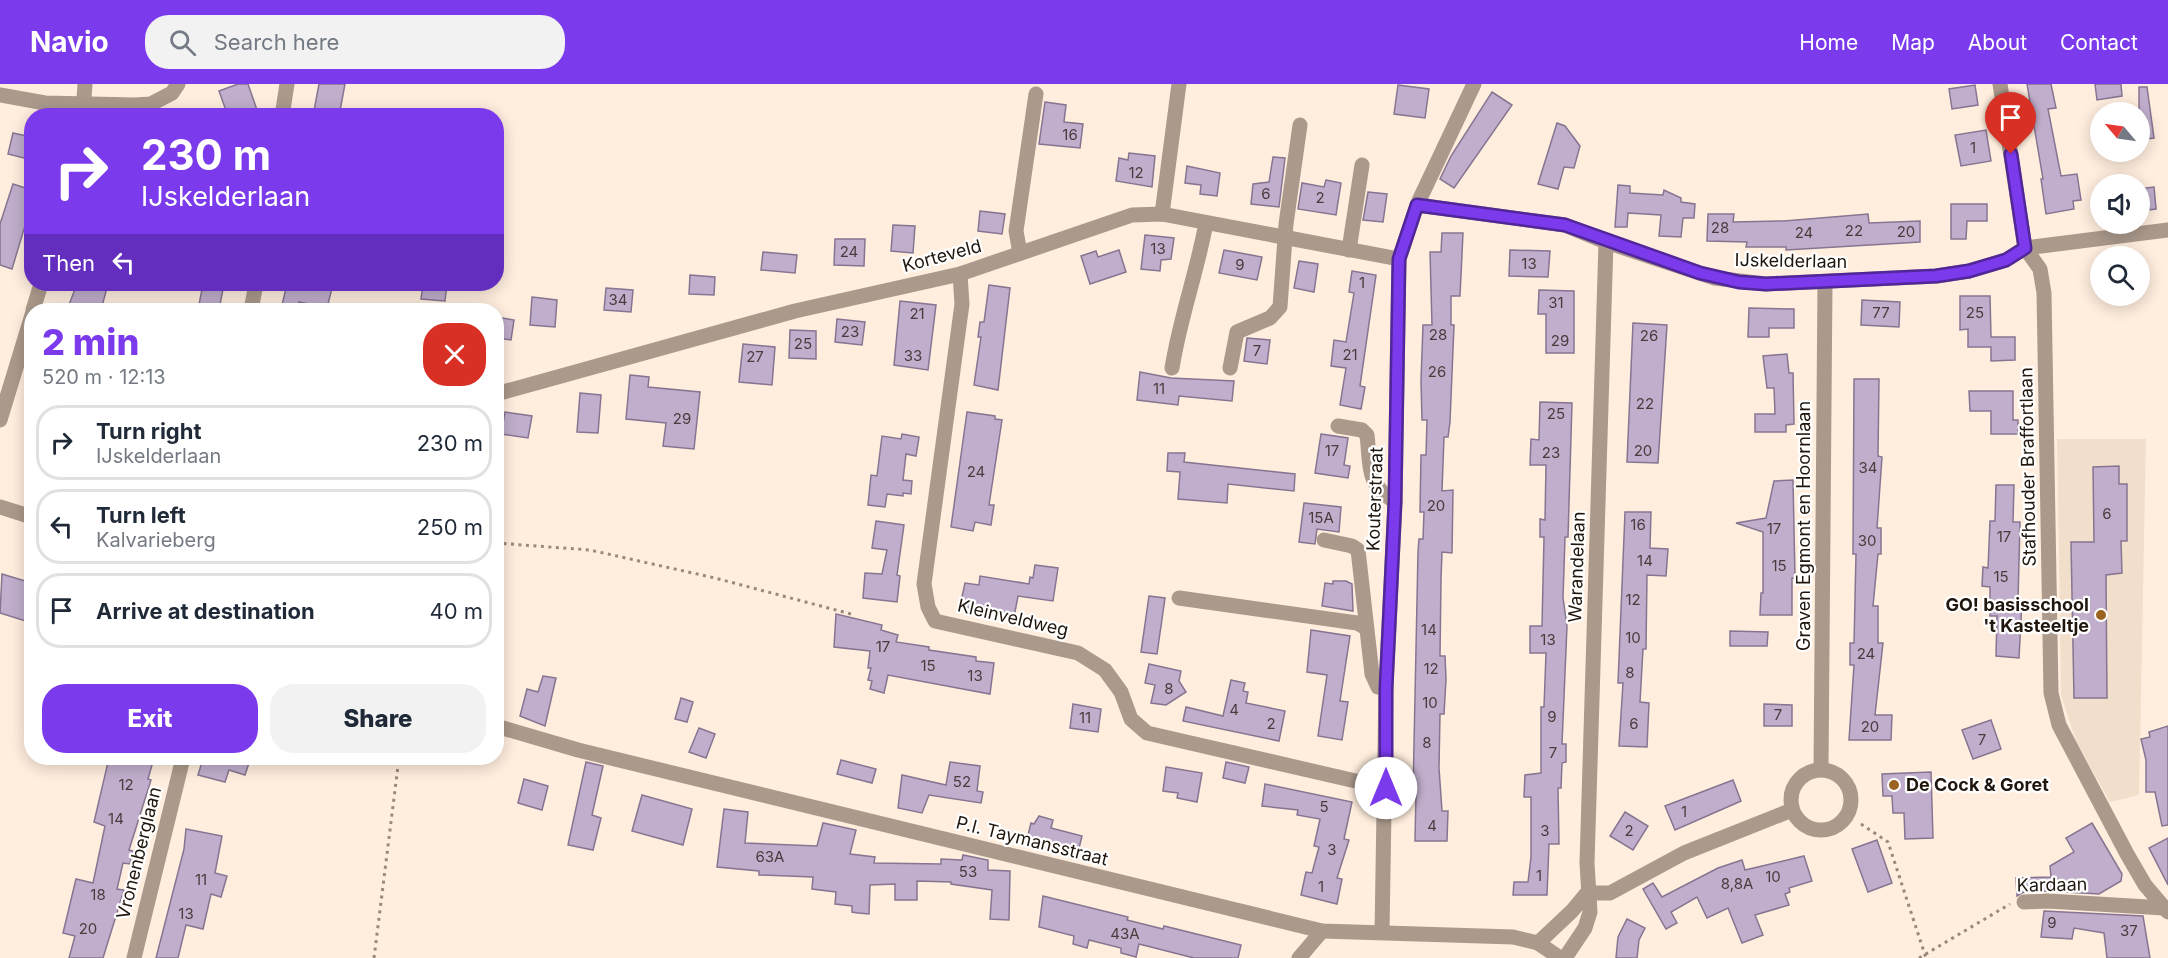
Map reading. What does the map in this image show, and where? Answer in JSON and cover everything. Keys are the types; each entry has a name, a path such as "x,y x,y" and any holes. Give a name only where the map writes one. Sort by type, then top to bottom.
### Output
{"street":[{"path":"83,108 85,84"},
{"path":"106,108 151,104 172,93 178,84"},
{"path":"283,108 286,84"},
{"path":"1162,214 1179,84"},
{"name":"Kouterstraat","path":"1382,932 1386,688 1395,502 1399,259 1417,205 1474,84"},
{"path":"2000,84 2025,248"},
{"path":"1020,253 1016,231 1036,94"},
{"path":"0,95 72,108"},
{"path":"1230,368 1237,332 1270,318 1280,307 1300,125"},
{"path":"1349,250 1362,165"},
{"name":"IJskelderlaan","path":"1417,205 1565,225 1606,242 1714,278 1766,284 1825,284 1936,276 1969,271 2006,260 2025,248 2168,230"},
{"name":"Korteveld","path":"504,392 795,311 960,274 1131,215 1162,214 1399,259"},
{"path":"1172,368 1182,316 1197,270 1206,223"},
{"name":"Warandelaan","path":"1565,958 1585,928 1590,912 1587,893 1606,242"},
{"name":"Stafhouder Braffortlaan","path":"2025,248 2040,269 2044,292 2051,693 2064,735 2127,854 2145,885 2166,910"},
{"name":"Kleinveldweg","path":"960,274 962,304 924,584 928,607 935,621 1078,653 1105,670 1121,692 1131,719 1147,734 1386,788"},
{"name":"Graven Egmont en Hoornlaan","path":"1821,769 1825,284"},
{"path":"0,420 24,341"},
{"path":"1338,426 1362,430 1367,435 1374,484 1379,491 1395,502"},
{"path":"0,507 24,514"},
{"path":"1324,540 1352,546 1358,550 1372,674 1378,687 1386,688"},
{"path":"1179,598 1357,623 1366,628"},
{"name":"P.I. Taymansstraat","path":"504,728 578,750 1322,932 1513,937 1538,943 1560,958"},
{"name":"Vronenberglaan","path":"134,958 181,765"},
{"path":"1811,770 1831,771 1847,784 1851,803 1842,822 1824,830 1814,830 1804,826 1792,810 1791,791 1796,782 1811,770"},
{"path":"1538,943 1572,911 1587,893 1610,893 1684,853 1792,810"},
{"name":"Kardaan","path":"2024,902 2048,901 2166,910"},
{"path":"1299,958 1322,932"}],"path":[{"path":"504,544 590,550 715,578 851,614"},
{"path":"374,958 398,765"},
{"path":"1861,824 1888,842 1926,956"},
{"name":"Kardaan","path":"1918,958 1926,956 2008,905 2024,902"}],"shaded area":[{"name":"GO! basisschool 't Kasteeltje","path":"2057,439 2146,439 2139,795 2110,802 2076,741 2061,695"}],"building":[{"path":"238,84 248,84 256,108 225,108 219,91"},
{"path":"319,84 345,84 340,108 314,108"},
{"path":"2027,84 2051,84 2056,108 2048,109 2061,176 2077,174 2081,200 2073,201 2074,209 2046,214 2041,179 2043,179"},
{"path":"2095,84 2121,84 2122,96 2097,100"},
{"path":"1398,85 1429,89 1425,118 1394,114"},
{"path":"1975,85 1978,105 1952,109 1949,89"},
{"path":"2139,87 2147,87 2149,102 2139,102"},
{"path":"1492,92 1512,105 1454,188 1440,179 1451,156"},
{"path":"1045,102 1066,105 1064,122 1083,124 1080,148 1039,144"},
{"path":"2150,109 2154,138 2150,139"},
{"path":"1557,123 1565,126 1580,146 1574,168 1564,167 1558,189 1538,184"},
{"path":"1986,130 1991,161 1961,166 1955,135"},
{"path":"13,133 24,135 24,158 8,154"},
{"path":"1129,153 1155,156 1152,187 1116,181 1119,158 1128,160"},
{"path":"1273,157 1285,158 1279,207 1251,204 1253,184 1269,182"},
{"path":"1187,166 1220,173 1217,196 1200,194 1201,185 1185,183"},
{"path":"1326,180 1341,183 1336,215 1298,209 1302,183 1324,187"},
{"path":"13,184 24,187 24,229 12,269 0,265 0,224"},
{"path":"1618,185 1630,186 1630,193 1663,195 1664,190 1681,198 1681,202 1695,204 1694,218 1683,218 1681,237 1659,236 1661,215 1628,213 1627,227 1615,227"},
{"path":"2154,187 2156,209 2150,210 2150,188"},
{"path":"1368,192 1387,194 1383,222 1363,220"},
{"path":"1951,204 1987,204 1987,221 1967,221 1966,239 1951,239"},
{"path":"980,211 1005,214 1002,234 978,231"},
{"path":"1708,214 1734,214 1733,222 1784,221 1868,214 1869,223 1920,221 1920,242 1786,250 1786,247 1746,247 1747,242 1707,241"},
{"path":"893,225 915,226 913,253 891,251"},
{"path":"1442,233 1463,233 1460,296 1451,296 1451,325 1454,325 1450,422 1448,437 1444,437 1442,491 1453,490 1452,553 1442,552 1441,579 1440,656 1445,656 1446,679 1444,714 1440,714 1439,768 1442,811 1448,811 1447,841 1415,841 1416,793 1413,793 1418,552 1419,539 1423,539 1424,512 1420,512 1421,455 1426,455 1427,420 1422,420 1423,325 1432,325 1430,252 1441,252"},
{"path":"1145,235 1174,238 1171,259 1161,260 1160,271 1141,269"},
{"path":"835,239 865,239 864,266 834,265"},
{"path":"1119,250 1126,272 1090,284 1081,256 1096,251 1098,257"},
{"path":"1224,250 1262,257 1257,280 1219,273"},
{"path":"1510,250 1550,251 1548,277 1509,276"},
{"path":"763,252 797,255 795,273 761,270"},
{"path":"1299,261 1318,264 1314,292 1294,288"},
{"path":"1352,271 1376,275 1360,386 1365,387 1361,409 1340,405 1346,368 1331,366 1334,340 1346,342 1354,293 1349,292"},
{"path":"690,275 715,277 714,295 689,294"},
{"path":"989,285 1010,288 998,390 974,385 981,337 978,337 980,322 984,322"},
{"path":"606,288 633,290 631,312 604,310"},
{"path":"1539,290 1574,291 1574,353 1546,353 1546,314 1538,314"},
{"path":"74,291 106,291 103,303 70,303"},
{"path":"202,291 223,291 220,303 199,303"},
{"path":"285,291 331,291 328,303 282,303"},
{"path":"422,291 446,291 445,301 421,299"},
{"path":"1960,296 1990,296 1991,337 2015,337 2015,360 1991,361 1991,347 1968,347 1968,329 1960,330"},
{"path":"532,297 557,300 555,327 530,325"},
{"path":"1862,300 1900,302 1899,327 1861,325"},
{"path":"900,301 936,305 928,370 894,365"},
{"path":"1749,308 1794,309 1794,328 1769,328 1769,337 1748,337"},
{"path":"504,318 514,320 511,340 504,339"},
{"path":"837,319 865,322 862,345 835,342"},
{"path":"1633,323 1667,325 1658,463 1627,462"},
{"path":"790,330 816,331 816,359 789,358"},
{"path":"1247,338 1270,340 1267,364 1244,361"},
{"path":"743,344 775,347 772,385 739,382"},
{"path":"1787,354 1789,373 1793,373 1794,424 1786,425 1786,432 1755,432 1755,414 1775,414 1774,388 1767,388 1763,356"},
{"path":"1140,372 1171,378 1234,381 1232,401 1179,396 1178,405 1137,400"},
{"path":"630,375 649,377 648,387 700,392 694,449 663,446 666,423 626,419"},
{"path":"1854,379 1879,379 1878,456 1882,457 1877,528 1881,528 1881,554 1878,554 1873,606 1878,606 1878,643 1883,643 1875,715 1892,715 1891,740 1849,740 1854,665 1850,665 1850,643 1854,643 1856,554 1853,554"},
{"path":"1969,391 2013,391 2013,420 2018,420 2018,434 1991,434 1991,411 1970,411"},
{"path":"580,393 601,395 598,433 577,432"},
{"path":"1540,402 1572,403 1568,537 1565,537 1563,598 1567,626 1562,744 1566,744 1566,762 1562,763 1561,788 1558,788 1559,844 1549,844 1547,895 1513,895 1514,882 1528,882 1531,857 1531,797 1524,797 1525,775 1541,773 1541,707 1544,707 1546,653 1530,653 1530,626 1542,626 1544,537 1540,537 1540,519 1545,520 1546,465 1530,465 1531,439 1539,440"},
{"path":"505,412 532,416 528,438 504,434"},
{"path":"967,412 995,416 995,419 1002,420 989,505 994,505 991,525 975,522 973,531 951,527"},
{"path":"902,434 919,437 916,456 906,454 903,480 912,481 911,494 903,493 903,496 887,494 885,507 868,505 871,475 877,476 882,436 901,439"},
{"path":"1321,434 1348,438 1344,465 1350,466 1348,478 1315,473"},
{"path":"1168,453 1185,453 1184,462 1295,474 1294,491 1228,484 1227,503 1178,499 1180,472 1167,471"},
{"path":"2119,466 2119,484 2127,484 2127,541 2121,541 2122,573 2106,575 2107,698 2074,698 2071,542 2094,542 2093,467"},
{"path":"1793,480 1795,578 1792,578 1792,615 1760,615 1761,593 1763,593 1763,532 1736,523 1766,518 1774,481"},
{"path":"1996,485 2014,485 2013,522 2020,522 2018,601 2022,601 2019,658 1996,656 1997,616 1990,616 1990,587 1982,586 1983,567 1988,568 1990,521 1995,521"},
{"path":"1304,503 1341,507 1339,532 1317,529 1315,544 1299,542"},
{"path":"1625,512 1651,512 1650,548 1668,549 1666,576 1647,575 1646,649 1643,649 1640,702 1649,703 1647,747 1619,746 1623,683 1618,683"},
{"path":"876,521 904,525 897,575 900,576 897,602 863,598 865,573 882,574 887,550 872,548"},
{"path":"1035,565 1058,568 1053,601 1018,596 1014,617 960,606 965,583 979,585 980,576 1029,584 1030,577 1033,578"},
{"path":"2,574 24,581 24,620 0,613"},
{"path":"1333,581 1346,581 1352,584 1353,611 1322,606 1325,583 1333,584"},
{"path":"1149,596 1165,598 1157,654 1141,652"},
{"path":"836,614 882,625 881,630 898,635 896,642 976,657 976,661 994,663 990,694 888,675 884,693 870,689 872,681 868,680 871,668 868,668 870,651 834,647"},
{"path":"1311,630 1350,636 1340,701 1348,702 1342,740 1318,736 1327,675 1307,672"},
{"path":"1730,631 1768,632 1767,646 1730,646"},
{"path":"1149,664 1181,671 1179,681 1186,692 1166,705 1151,703 1155,685 1145,683"},
{"path":"543,676 556,678 545,726 520,716 527,689 538,692"},
{"path":"1231,680 1245,683 1243,691 1248,692 1246,703 1285,711 1279,741 1183,721 1186,707 1223,716"},
{"path":"681,698 693,702 687,722 675,719"},
{"path":"1073,704 1101,709 1098,732 1070,728"},
{"path":"1764,704 1792,705 1792,726 1764,726"},
{"path":"1991,720 2001,749 1973,759 1962,730"},
{"path":"2168,726 2168,825 2162,826 2155,792 2146,792 2146,760 2141,739 2150,737 2149,732"},
{"path":"699,728 715,734 706,758 689,752"},
{"path":"841,760 876,769 872,783 837,774"},
{"path":"586,762 603,766 592,815 601,818 593,850 568,845"},
{"path":"950,762 980,766 977,791 983,792 981,803 929,795 922,813 898,808 902,775 946,785"},
{"path":"1226,762 1249,767 1245,783 1223,778"},
{"path":"107,765 152,765 148,779 151,780 129,850 133,851 130,864 123,863 117,889 124,890 103,958 69,958 75,936 63,933 76,879 93,883 105,826 94,822"},
{"path":"201,765 248,765 245,775 229,770 225,782 198,775"},
{"path":"1166,767 1202,773 1197,802 1177,798 1178,793 1163,791"},
{"path":"1931,772 1933,838 1905,839 1904,813 1893,813 1892,796 1883,796 1882,774"},
{"path":"524,779 548,786 542,810 518,803"},
{"path":"1733,780 1741,801 1675,830 1665,806"},
{"path":"1265,784 1352,802 1344,839 1349,840 1337,878 1342,879 1337,904 1301,895 1306,872 1312,873 1319,847 1314,846 1320,819 1297,815 1298,810 1262,806"},
{"path":"642,795 692,809 683,845 632,831"},
{"path":"724,809 748,812 745,843 817,846 823,823 856,830 850,854 875,857 874,863 941,864 941,859 962,860 963,855 988,860 988,870 1010,871 1009,920 990,919 992,890 951,884 951,882 917,881 917,900 895,900 895,884 870,885 869,914 852,912 852,906 835,904 836,892 812,889 813,877 759,875 759,871 717,867"},
{"path":"1625,812 1648,826 1633,850 1610,836"},
{"path":"1039,816 1053,820 1051,828 1082,836 1077,856 1026,843 1031,823 1034,824"},
{"path":"2092,823 2122,874 2121,881 2099,894 2048,891 2024,892 2017,896 2016,878 2051,877 2050,866 2074,852 2066,838"},
{"path":"186,829 222,836 215,873 227,876 221,897 211,894 203,929 186,925 178,958 156,958 184,849"},
{"path":"2168,838 2168,885 2149,848"},
{"path":"1877,840 1892,883 1868,892 1852,849"},
{"path":"1804,856 1812,881 1789,888 1790,892 1785,894 1789,905 1755,915 1763,935 1742,943 1728,908 1707,918 1697,897 1671,912 1677,923 1666,929 1643,889 1653,883 1662,897 1718,868 1742,860 1745,870"},
{"path":"1043,896 1128,917 1127,920 1163,929 1164,926 1241,945 1238,958 1194,958 1139,944 1136,957 1121,953 1121,948 1089,940 1087,948 1073,944 1074,936 1039,927"},
{"path":"2044,911 2143,916 2150,958 2107,958 2104,933 2074,928 2072,939 2041,937"},
{"path":"1627,919 1645,928 1639,940 1637,958 1616,958 1618,937"}],"place":[{"name":"GO! basisschool 't Kasteeltje","path":"2101,615"},
{"name":"De Cock & Goret","path":"1894,785"}],"route":[{"path":"1386,788 1386,688 1395,502 1399,259 1417,205 1565,225 1606,242 1686,269 1714,278 1739,282 1825,284 1936,276 1969,271 2006,260 2025,248 2011,154"}]}
